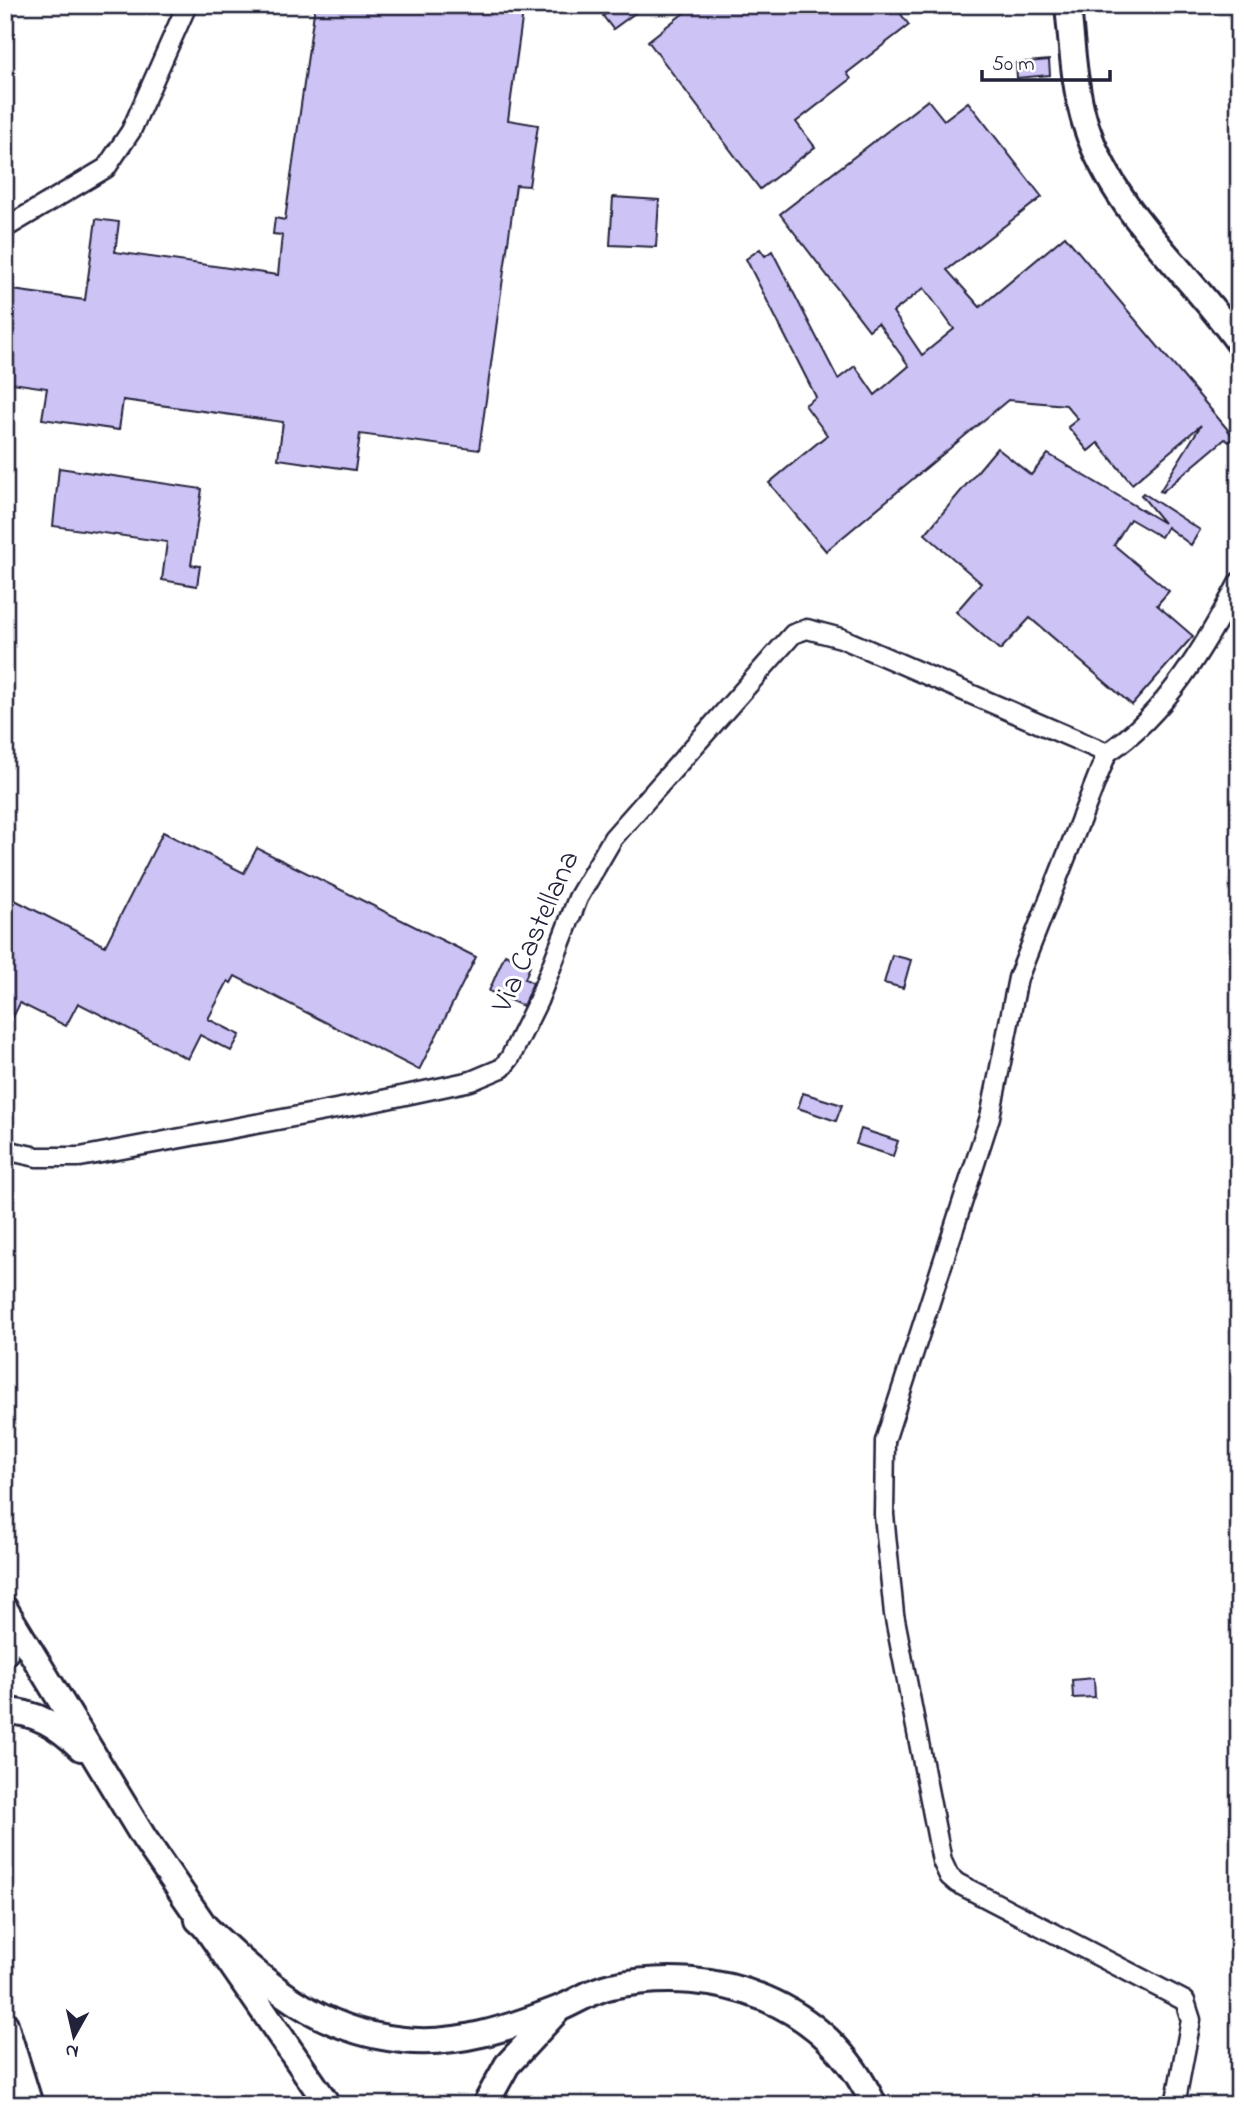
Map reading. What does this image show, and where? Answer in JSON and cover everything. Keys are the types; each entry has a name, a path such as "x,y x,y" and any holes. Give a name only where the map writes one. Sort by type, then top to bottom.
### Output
{"main road":[{"path":"1068,5 1086,126 1107,176 1169,260 1239,343"},
{"path":"5,1609 97,1763 198,1920 328,2105"},
{"path":"5,1644 5,1653"},
{"path":"5,1711 36,1715 48,1721 97,1763"},
{"path":"198,1920 281,1995 352,2031 404,2040 447,2040 492,2032 560,2008 610,1986 659,1980 705,1979 756,1993 796,2014 824,2037 847,2062 874,2105"},
{"path":"485,2105 507,2065 560,2008"},
{"path":"5,2024 30,2105"}],"street":[{"path":"5,228 106,168 131,131 187,5"},
{"path":"1175,2105 1191,2020 1185,2001 948,1876 942,1861 902,1667 884,1515 884,1441 990,1117 1018,978 1108,753 1141,725 1183,677 1239,582"},
{"name":"Via Castellana","path":"5,1150 37,1157 60,1158 119,1151 471,1081 502,1068 510,1058 538,1001 578,898 613,838 760,668 793,634 807,629 841,638 1108,753"}],"building":[{"path":"315,5 524,5 508,120 538,125 529,186 516,185 479,450 360,434 355,470 278,459 283,422 123,400 119,430 42,419 47,388 5,382 5,289 85,300 96,219 119,222 115,252 278,275 282,235 273,234 275,218 285,220"},
{"path":"617,5 646,5 613,29 603,16"},
{"path":"694,5 894,5 909,25 847,73 851,79 796,122 815,147 760,189 648,41"},
{"path":"1049,60 1050,75 1017,78 1016,63"},
{"path":"928,100 944,120 968,102 1042,197 947,270 980,307 1065,236 1234,437 1229,442 1225,439 1162,492 1160,491 1201,425 1132,484 1098,443 1088,451 1068,427 1078,419 1066,405 1008,400 826,551 769,483 827,435 805,405 816,397 746,259 760,249 765,256 772,251 838,379 855,366 875,395 909,366 878,323 869,330 780,214","holes":["924,288 954,329 922,355 893,312"]},
{"path":"613,197 659,200 656,247 610,245"},
{"path":"997,448 1031,475 1048,454 1164,523 1141,495 1143,493 1200,530 1191,545 1167,527 1161,537 1130,519 1114,545 1169,591 1157,605 1193,636 1132,705 1030,618 1000,650 956,612 981,583 925,534"},
{"path":"59,468 202,489 191,565 200,566 197,586 162,580 167,542 53,526"},
{"path":"163,832 244,873 257,848 476,957 419,1070 235,976 231,983 228,981 208,1019 240,1035 231,1051 200,1035 188,1059 78,1003 66,1026 20,1003 5,1033 5,895 105,946"},
{"path":"505,954 530,966 525,979 533,983 523,1006 489,991"},
{"path":"892,955 911,960 903,988 884,983"},
{"path":"803,1093 842,1105 836,1121 798,1108"},
{"path":"861,1129 898,1141 893,1156 856,1144"},
{"path":"1094,1678 1095,1697 1073,1698 1072,1680"}]}
